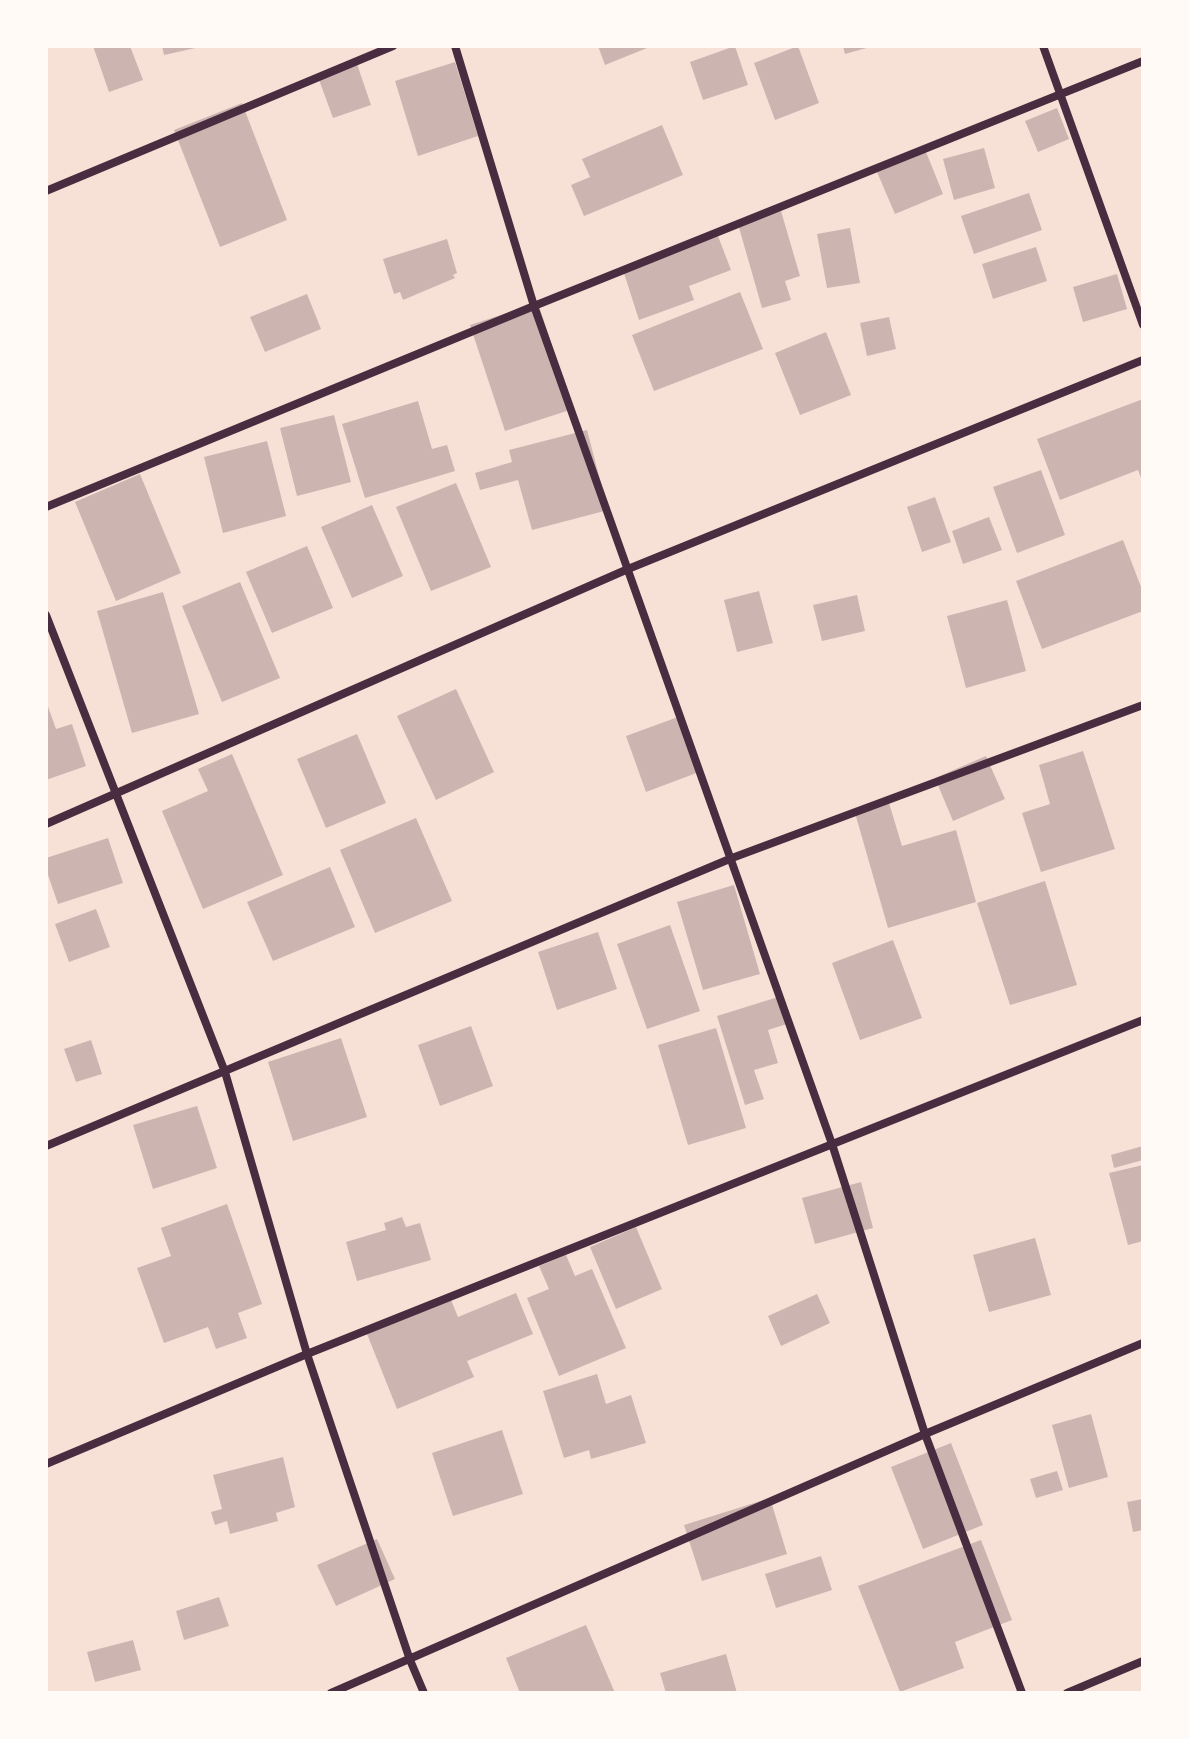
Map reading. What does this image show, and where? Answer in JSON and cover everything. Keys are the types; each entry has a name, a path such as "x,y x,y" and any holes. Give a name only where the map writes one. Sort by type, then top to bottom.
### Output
{"street":[{"path":"46,191 393,46"},
{"path":"455,46 534,306 832,1144 925,1434 1022,1693"},
{"path":"1043,46 1143,325"},
{"path":"46,507 534,306 1143,61"},
{"path":"46,824 628,569 1143,360"},
{"path":"46,615 225,1072 307,1354 410,1660 424,1693"},
{"path":"46,1146 732,858 1143,705"},
{"path":"46,1464 307,1354 1143,1020"},
{"path":"331,1693 925,1434 1143,1343"},
{"path":"1067,1693 1143,1661"}],"building":[{"path":"93,46 130,46 143,80 109,92"},
{"path":"162,46 200,46 200,47 164,55"},
{"path":"598,46 652,46 605,65"},
{"path":"735,46 748,85 703,100 690,62"},
{"path":"798,46 819,103 775,120 754,63"},
{"path":"843,46 870,46 870,47 845,54"},
{"path":"455,62 478,136 418,156 395,81"},
{"path":"357,64 371,105 333,118 318,77"},
{"path":"242,103 287,220 220,247 174,130"},
{"path":"1057,108 1069,139 1038,152 1025,121"},
{"path":"662,125 683,175 584,216 571,185 590,177 582,159"},
{"path":"984,148 995,188 954,200 943,159"},
{"path":"926,152 943,194 895,214 877,172"},
{"path":"1029,193 1042,230 974,254 961,216"},
{"path":"781,211 800,276 785,281 791,300 762,308 738,224"},
{"path":"850,228 860,283 827,288 817,234"},
{"path":"718,236 731,270 689,286 694,300 639,320 623,270"},
{"path":"447,239 457,273 453,275 455,278 403,300 400,292 394,294 383,259"},
{"path":"1036,247 1047,281 993,299 982,264"},
{"path":"1117,274 1127,309 1083,322 1073,287"},
{"path":"740,292 763,349 654,391 632,335"},
{"path":"307,294 321,329 265,352 250,317"},
{"path":"538,303 573,409 505,431 470,325"},
{"path":"889,317 896,349 867,356 860,323"},
{"path":"826,332 851,395 800,415 775,353"},
{"path":"1143,399 1143,483 1138,470 1060,500 1037,439"},
{"path":"418,401 432,449 447,445 455,471 365,498 342,424"},
{"path":"334,415 351,482 297,496 280,428"},
{"path":"587,430 608,510 532,530 518,480 480,490 475,473 512,462 509,450"},
{"path":"267,441 286,516 223,533 204,457"},
{"path":"1041,470 1065,535 1017,553 993,487"},
{"path":"140,474 181,573 116,601 75,502"},
{"path":"456,483 491,567 431,591 396,507"},
{"path":"935,497 951,542 922,552 907,507"},
{"path":"372,505 403,576 352,598 321,527"},
{"path":"989,517 1002,550 963,564 952,531"},
{"path":"1123,540 1143,592 1143,611 1042,649 1016,581"},
{"path":"307,546 333,608 272,633 246,572"},
{"path":"240,582 280,678 222,702 182,606"},
{"path":"759,591 773,643 737,652 724,600"},
{"path":"163,592 199,714 132,733 97,611"},
{"path":"857,595 865,631 822,641 813,605"},
{"path":"1007,600 1026,671 966,688 947,616"},
{"path":"456,689 494,772 436,800 397,716"},
{"path":"46,701 56,729 72,724 86,766 46,780"},
{"path":"678,717 699,772 646,792 626,736"},
{"path":"357,734 386,803 326,828 297,759"},
{"path":"1083,751 1115,849 1041,872 1022,813 1050,804 1039,765"},
{"path":"232,754 283,875 203,909 162,811 208,791 198,769"},
{"path":"986,756 1005,799 953,821 935,778"},
{"path":"889,803 902,846 956,830 976,902 888,928 855,813"},
{"path":"416,818 452,901 375,933 340,850"},
{"path":"108,838 123,883 58,904 46,869 46,858"},
{"path":"330,867 355,927 273,961 247,902"},
{"path":"1045,881 1077,985 1010,1005 977,903"},
{"path":"734,885 760,974 703,990 677,902"},
{"path":"96,909 110,947 69,962 55,924"},
{"path":"670,925 700,1011 647,1029 617,944"},
{"path":"598,932 617,989 557,1010 538,952"},
{"path":"893,940 922,1018 860,1040 832,963"},
{"path":"778,997 787,1024 768,1030 778,1063 754,1070 764,1099 745,1105 717,1016"},
{"path":"471,1026 493,1086 440,1106 418,1045"},
{"path":"716,1028 746,1128 688,1145 658,1045"},
{"path":"341,1038 367,1117 293,1141 268,1062"},
{"path":"91,1040 102,1074 76,1082 64,1049"},
{"path":"197,1106 217,1168 153,1189 133,1125"},
{"path":"1143,1146 1143,1160 1114,1168 1111,1155"},
{"path":"1143,1165 1143,1241 1128,1245 1109,1173"},
{"path":"861,1182 873,1228 815,1244 802,1198"},
{"path":"227,1204 262,1304 238,1313 247,1338 216,1349 208,1327 164,1343 137,1268 171,1256 161,1228"},
{"path":"402,1217 406,1227 420,1223 431,1260 357,1281 346,1242 386,1230 384,1223"},
{"path":"636,1227 662,1289 616,1309 590,1247"},
{"path":"1035,1238 1051,1295 989,1312 973,1255"},
{"path":"566,1255 575,1276 592,1269 626,1348 559,1376 527,1298 549,1289 539,1266"},
{"path":"516,1293 533,1334 467,1361 474,1377 397,1409 365,1329 449,1295 458,1317"},
{"path":"817,1294 830,1323 781,1346 768,1316"},
{"path":"597,1374 606,1404 631,1395 646,1443 591,1459 589,1450 564,1458 543,1391"},
{"path":"1091,1414 1108,1477 1069,1488 1052,1425"},
{"path":"502,1430 523,1494 453,1516 432,1453"},
{"path":"951,1443 983,1525 923,1549 891,1467"},
{"path":"283,1457 295,1507 276,1513 278,1521 230,1534 227,1521 215,1525 211,1512 222,1509 213,1475"},
{"path":"1057,1471 1063,1490 1036,1498 1030,1479"},
{"path":"770,1498 787,1554 702,1581 684,1525"},
{"path":"1143,1499 1143,1530 1133,1532 1127,1502"},
{"path":"377,1539 395,1579 336,1606 317,1565"},
{"path":"981,1540 1012,1620 955,1642 964,1668 900,1692 858,1586"},
{"path":"821,1556 832,1590 776,1608 765,1574"},
{"path":"219,1597 229,1626 184,1640 176,1611"},
{"path":"586,1625 615,1693 520,1693 506,1658"},
{"path":"133,1640 141,1670 95,1682 87,1652"},
{"path":"726,1654 737,1693 666,1693 660,1673"}]}
